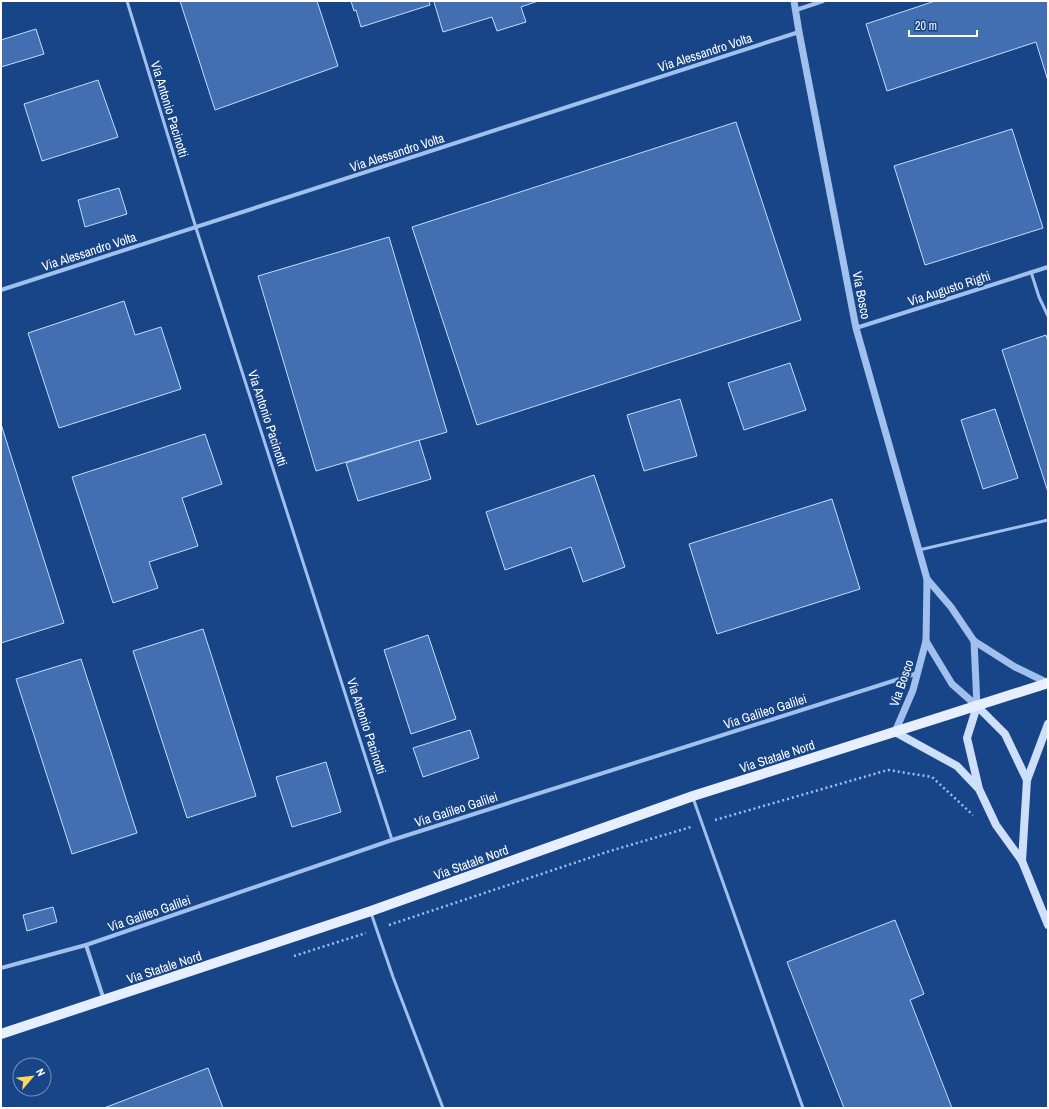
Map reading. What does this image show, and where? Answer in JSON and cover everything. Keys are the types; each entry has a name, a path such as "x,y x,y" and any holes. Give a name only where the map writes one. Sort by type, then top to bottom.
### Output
{"main road":[{"path":"977,706 1048,683"},
{"path":"977,706 1005,734 1027,780"},
{"path":"977,706 967,738 979,789 996,825 1022,861 1048,925"},
{"name":"Via Statale Nord","path":"1,1034 371,911 692,796 977,706"},
{"path":"1022,861 1027,780 1048,724"},
{"path":"895,732 957,766 979,789"}],"street":[{"name":"Via Bosco","path":"794,1 856,328 927,579 926,641 913,690 895,732"},
{"path":"796,10 823,1"},
{"name":"Via Alessandro Volta","path":"1,290 799,32"},
{"name":"Via Augusto Righi","path":"856,328 1048,267"},
{"name":"Via Bosco","path":"927,579 951,607 974,641 1015,667 1048,683"},
{"path":"926,641 952,684 977,706"},
{"path":"974,641 977,706"},
{"name":"Via Galileo Galilei","path":"1,968 86,945 392,840 918,673"},
{"path":"86,945 105,1000"}],"lane":[{"name":"Via Antonio Pacinotti","path":"127,1 196,228 392,840"},
{"path":"1031,272 1039,297 1048,316"},
{"path":"919,550 1048,520"},
{"path":"692,796 803,1108"},
{"path":"371,911 393,977 443,1108"}],"path":[{"path":"288,958 377,930 610,850 888,770 932,778 978,820"}],"building":[{"path":"180,1 317,1 338,66 215,110"},
{"path":"351,1 429,1 430,5 361,27 356,10 354,11"},
{"path":"538,1 521,7 526,22 497,31 492,17 443,32 434,2"},
{"path":"935,1 1048,1 1048,81 1036,42 887,91 866,24"},
{"path":"36,29 44,54 1,67 1,40"},
{"path":"98,80 118,137 42,161 24,104"},
{"path":"736,122 801,320 477,425 412,227"},
{"path":"1012,129 1043,228 925,265 894,166"},
{"path":"119,188 127,214 85,227 78,200"},
{"path":"389,237 447,432 316,471 258,276"},
{"path":"124,301 135,335 161,327 181,389 59,428 28,333"},
{"path":"1046,335 1048,341 1048,492 1002,350"},
{"path":"790,363 806,410 744,430 728,383"},
{"path":"680,399 697,456 644,471 627,415"},
{"path":"995,409 1018,478 983,489 961,420"},
{"path":"1,424 64,623 1,643"},
{"path":"205,434 222,484 182,498 198,546 149,562 158,588 113,603 72,477"},
{"path":"419,440 431,479 358,501 346,463"},
{"path":"594,475 625,567 583,582 571,547 505,570 486,512"},
{"path":"832,499 860,589 717,634 689,544"},
{"path":"203,629 256,796 187,818 133,651"},
{"path":"428,635 456,719 411,734 384,650"},
{"path":"81,659 137,833 72,854 16,679"},
{"path":"470,730 479,758 423,777 413,748"},
{"path":"326,762 341,812 292,827 276,777"},
{"path":"53,907 57,922 27,931 23,915"},
{"path":"895,920 924,994 910,1000 952,1108 844,1108 787,962"},
{"path":"208,1068 223,1108 104,1108"}]}
